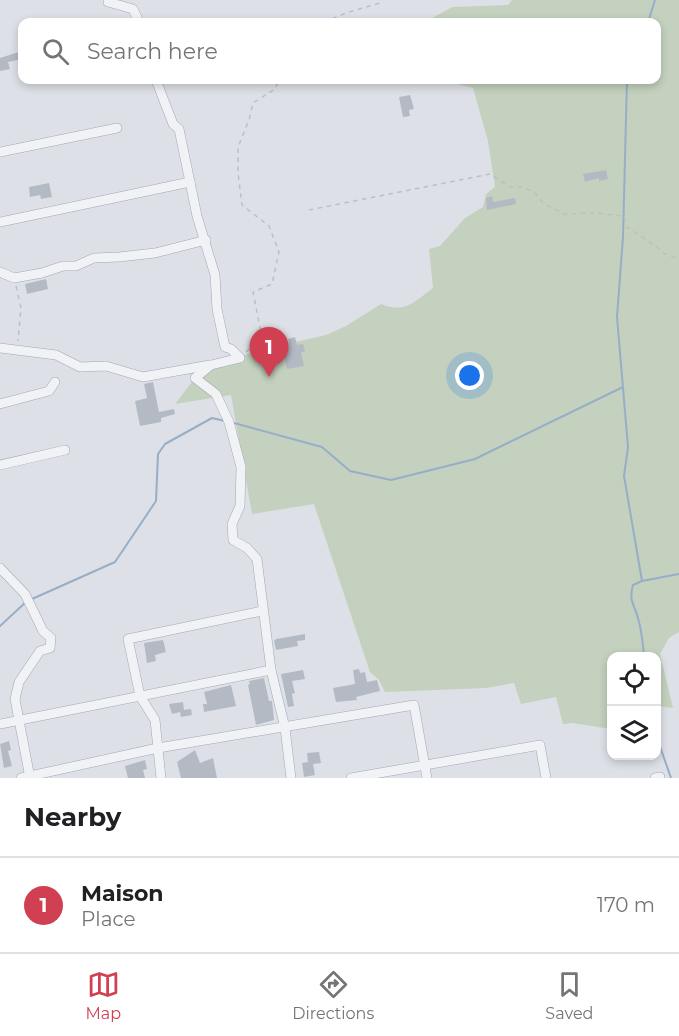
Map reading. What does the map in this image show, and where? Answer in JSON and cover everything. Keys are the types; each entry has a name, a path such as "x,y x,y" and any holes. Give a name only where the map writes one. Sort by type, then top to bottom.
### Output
{"street":[{"path":"108,0 108,2 133,9 137,18"},
{"path":"158,84 173,124 179,129 197,216 206,240 209,263 215,275 217,309 225,347 231,349 240,358"},
{"path":"0,152 117,128"},
{"path":"0,222 190,182"},
{"path":"0,272 14,278 42,273 63,266 76,267 94,258 155,253 206,240"},
{"path":"0,348 56,355 80,367 106,366 143,377 240,358"},
{"path":"212,365 195,378 216,394 233,437 241,467 240,506 232,524 233,540 246,548 256,559 271,670 285,728 291,778"},
{"path":"0,404 49,391 55,382"},
{"path":"0,465 65,450"},
{"path":"0,568 25,594 43,630 51,638 50,648 40,651 19,682 15,699 27,778 158,748 414,705 427,778"},
{"path":"161,778 155,720 140,696 128,639 262,610"},
{"path":"0,724 271,670"},
{"path":"351,778 540,745 546,778"}],"path":[{"path":"334,18 381,3 381,0"},
{"path":"240,358 252,347 261,333 253,292 272,284 279,252 268,226 242,205 238,147 253,103 275,89 277,84"},
{"path":"309,210 490,174 510,187 534,192 544,204 564,214 597,213 624,216 627,227 665,254 679,259"},
{"path":"14,278 21,308 16,350"}],"green space":[{"path":"512,0 679,0 679,632 669,638 661,652 607,652 607,728 572,723 563,724 556,697 521,704 514,683 486,688 385,692 379,680 370,672 314,504 252,514 231,395 175,404 195,378 211,365 265,349 326,335 346,326 381,304 389,307 403,307 415,302 433,288 429,249 440,246 465,218 483,207 486,194 495,187 488,141 473,88 458,84 661,84 661,18 434,18 452,7 508,5"},
{"path":"661,658 673,708 661,706"}],"building":[{"path":"18,52 18,60 8,62 10,69 0,71 0,58"},
{"path":"410,95 414,109 409,110 410,116 403,117 399,97"},
{"path":"606,170 608,179 599,181 599,178 585,182 583,174"},
{"path":"49,183 52,197 41,199 40,195 30,197 29,187"},
{"path":"492,196 493,202 515,198 516,204 487,210 486,198"},
{"path":"46,279 48,289 27,294 25,284"},
{"path":"295,337 297,345 303,344 305,352 301,352 304,366 287,369 283,349 290,348 288,339"},
{"path":"153,382 159,412 174,409 175,414 161,418 161,422 140,426 135,401 147,398 144,384"},
{"path":"305,634 305,640 297,641 298,646 276,650 274,641 276,639"},
{"path":"163,640 166,652 155,655 156,661 147,663 144,643"},
{"path":"359,669 360,673 365,672 367,682 377,680 380,691 356,697 357,700 336,702 333,688 355,684 353,670"},
{"path":"303,670 305,679 292,681 295,693 292,694 294,706 288,707 281,674"},
{"path":"264,678 269,701 272,701 274,720 256,725 248,685 249,681"},
{"path":"231,685 236,706 204,712 203,704 207,704 204,692"},
{"path":"183,702 184,710 191,709 192,715 181,717 180,712 172,714 169,704"},
{"path":"9,741 11,750 8,751 12,766 4,768 0,744"},
{"path":"195,750 200,763 213,758 217,778 181,778 177,762"},
{"path":"319,752 321,763 313,764 315,775 304,777 302,763 308,762 307,753"},
{"path":"145,760 147,769 143,770 145,778 128,778 125,766"}],"waterway":[{"path":"649,18 655,0"},
{"path":"627,84 623,237 617,317 628,447 624,476 642,581 679,574"},
{"path":"234,423 322,447 350,471 391,480 475,459 623,387"},
{"path":"32,599 115,562 156,501 158,454 165,444 212,418 225,421"},
{"path":"642,581 633,585 631,596 638,617 644,652"},
{"path":"0,626 27,601"},
{"path":"661,749 671,778"}],"place":[{"name":"Maison","path":"269,377"}]}
